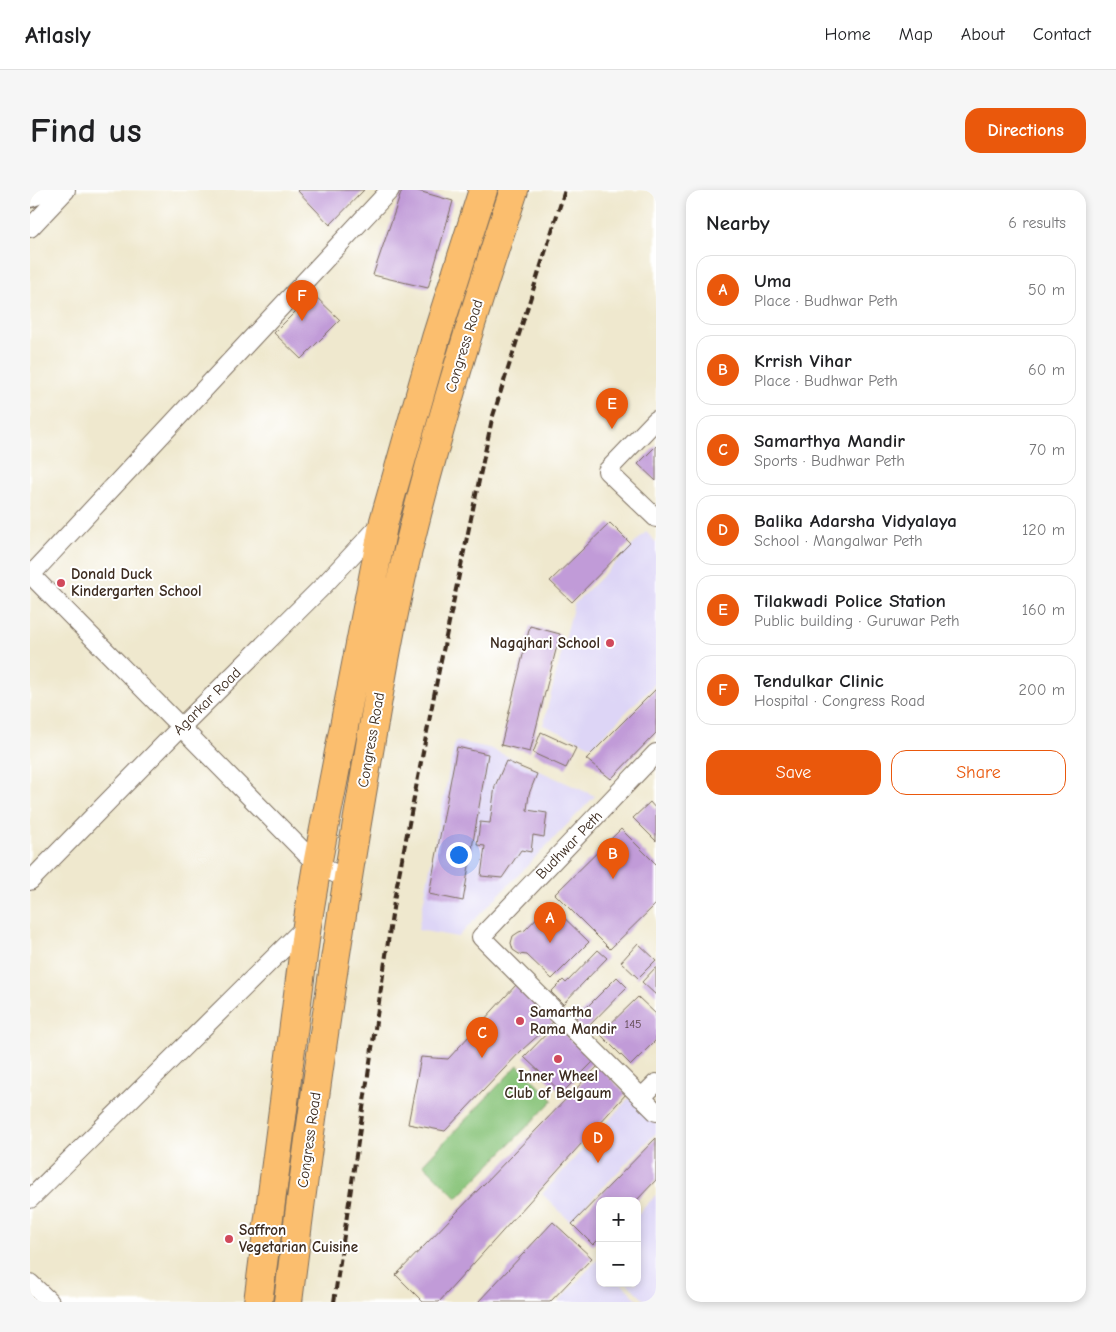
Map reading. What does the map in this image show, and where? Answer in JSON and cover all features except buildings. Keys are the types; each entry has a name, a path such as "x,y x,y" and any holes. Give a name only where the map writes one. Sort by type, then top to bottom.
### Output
{"highway":[{"name":"Congress Road","path":"255,1298 316,865 384,521 439,329 483,190"},
{"name":"Congress Road","path":"288,1302 311,1120 347,879 382,677 408,547 454,375 514,190"}],"street":[{"path":"30,196 46,190"},
{"path":"30,228 66,190"},
{"path":"347,879 316,865 30,575 390,190"},
{"path":"656,420 607,471 656,518"},
{"name":"Agarkar Road","path":"30,881 324,585 384,521"},
{"name":"Budhwar Peth","path":"641,1098 481,937 656,754"},
{"path":"30,1199 307,926"},
{"path":"656,1083 641,1098 656,1112"},
{"path":"30,1283 50,1302"}],"shaded area":[{"name":"Nagajhari School","path":"646,532 656,542 656,683 592,746 543,725 574,604"},
{"path":"455,741 489,748 595,796 458,937 418,930"},
{"path":"629,1098 656,1124 656,1133 570,1221 542,1194"},
{"path":"656,1195 656,1302 646,1302 631,1287 641,1287 641,1211"},
{"path":"596,1261 596,1287 625,1287 640,1302 558,1302"}],"green space":[{"path":"518,1065 553,1100 457,1198 423,1164"}],"railway":[{"path":"334,1302 395,895 440,665 492,419 565,190"}],"place":[{"name":"Tendulkar Clinic","path":"302,321"},
{"name":"Tilakwadi Police Station","path":"612,429"},
{"name":"Donald Duck Kindergarten School","path":"61,583"},
{"name":"Nagajhari School","path":"610,643"},
{"name":"Krrish Vihar","path":"613,879"},
{"name":"Uma","path":"550,943"},
{"name":"Samartha Rama Mandir","path":"520,1021"},
{"name":"Samarthya Mandir","path":"482,1058"},
{"name":"Inner Wheel Club of Belgaum","path":"558,1059"},
{"name":"Balika Adarsha Vidyalaya","path":"598,1163"},
{"name":"Saffron Vegetarian Cuisine","path":"229,1239"}]}
